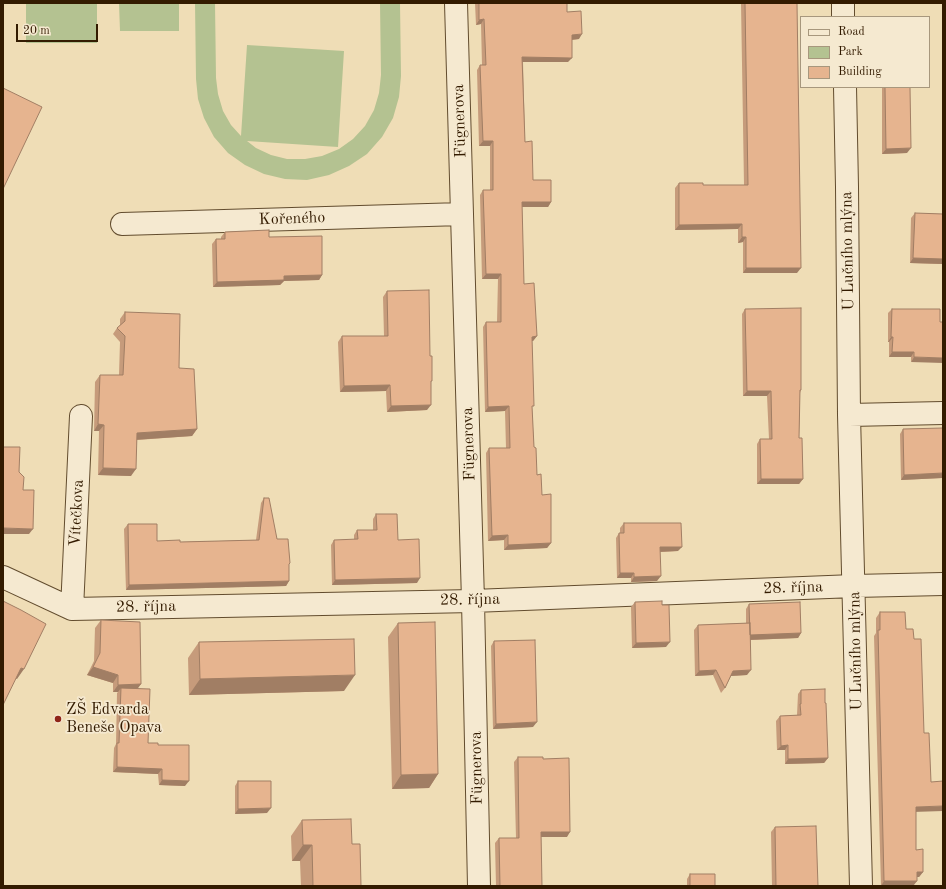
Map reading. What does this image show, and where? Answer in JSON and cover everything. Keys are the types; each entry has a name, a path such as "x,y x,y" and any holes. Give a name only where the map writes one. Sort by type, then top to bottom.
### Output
{"street":[{"name":"Fügnerova","path":"456,3 473,601 479,886"},
{"path":"843,3 843,16"},
{"name":"U Lučního mlýna","path":"845,88 849,415 862,886"},
{"name":"Kořeného","path":"122,224 462,214"},
{"path":"849,415 943,414"},
{"name":"Vítečkova","path":"72,609 81,416"},
{"name":"28. října","path":"3,577 72,609 473,601 854,586 943,584"}],"green space":[{"path":"26,3 97,3 97,43 26,43"},
{"path":"119,3 179,3 179,31 120,31"},
{"path":"195,3 215,3 216,78 218,94 223,111 231,125 241,136 247,45 344,51 338,147 247,141 256,148 271,155 287,159 305,159 322,156 339,149 353,139 365,126 374,110 379,93 381,75 380,3 400,3 401,76 399,97 393,118 382,137 367,154 349,166 329,175 307,180 285,179 264,174 245,165 228,153 214,137 204,118 198,99 196,79"}],"building":[{"path":"479,3 567,3 567,12 581,11 582,34 572,35 572,58 522,57 525,142 532,141 533,180 551,180 551,202 522,202 524,284 534,283 537,336 532,337 534,406 532,406 534,447 536,448 537,475 541,474 542,495 551,494 551,543 508,545 508,535 492,536 489,448 510,448 509,406 488,407 486,322 501,322 501,274 486,274 483,190 493,190 493,141 483,141 480,65 486,65 484,19 479,20"},
{"path":"745,3 797,3 801,268 746,268 746,237 742,237 742,224 679,225 679,183 703,183 703,185 748,185"},
{"path":"3,88 42,107 3,189"},
{"path":"885,88 910,88 911,148 886,149"},
{"path":"915,213 943,214 943,259 913,258"},
{"path":"269,230 269,237 322,236 322,275 284,276 284,280 217,282 216,239 225,239 225,232"},
{"path":"429,290 430,356 432,356 431,405 391,406 390,385 344,386 342,336 388,336 387,291"},
{"path":"801,308 801,390 799,438 802,438 803,479 761,479 760,439 772,439 771,391 747,391 745,309"},
{"path":"892,309 940,309 940,322 943,322 943,358 914,357 914,352 892,352"},
{"path":"125,312 180,314 179,368 194,369 197,429 137,433 136,469 103,468 104,425 98,424 100,375 123,375 125,336 117,328 125,321"},
{"path":"943,428 943,473 904,475 903,429"},
{"path":"3,447 20,447 19,472 24,477 23,490 34,490 33,529 3,528"},
{"path":"264,498 269,498 277,539 288,539 290,563 289,581 129,585 128,524 157,524 157,541 180,540 180,542 259,540"},
{"path":"376,514 397,514 398,540 419,539 420,578 335,580 334,540 358,539 357,530 377,530"},
{"path":"624,523 681,523 682,547 660,547 661,576 634,577 634,573 620,573 619,533 624,533"},
{"path":"3,601 46,624 24,669 21,668 3,705"},
{"path":"662,601 662,605 669,605 670,642 636,643 635,602"},
{"path":"800,602 801,633 750,635 749,604"},
{"path":"880,612 905,612 906,629 913,629 914,639 921,639 924,733 929,733 931,782 943,781 943,806 916,807 916,850 923,849 923,872 917,872 917,881 884,881 878,630 880,630"},
{"path":"101,620 140,622 141,684 118,685 118,675 93,667 100,653"},
{"path":"435,622 438,774 401,775 398,623"},
{"path":"750,623 751,670 733,671 725,688 716,670 699,671 698,625"},
{"path":"354,639 355,675 200,679 199,642"},
{"path":"535,640 537,722 496,724 494,641"},
{"path":"121,688 150,689 148,743 158,743 158,745 189,745 189,781 162,780 162,769 117,767 117,743 119,743"},
{"path":"825,689 828,758 788,759 788,745 781,746 780,716 801,715 801,690"},
{"path":"518,757 543,757 543,759 569,758 570,832 541,832 542,886 500,886 499,838 519,838"},
{"path":"238,781 271,781 271,808 238,809"},
{"path":"351,819 352,844 360,844 361,886 313,886 312,845 303,845 302,820"},
{"path":"816,826 818,886 776,886 775,827"},
{"path":"690,874 715,874 715,886 690,886"}],"place":[{"name":"ZŠ Edvarda Beneše Opava","path":"58,719"}]}
